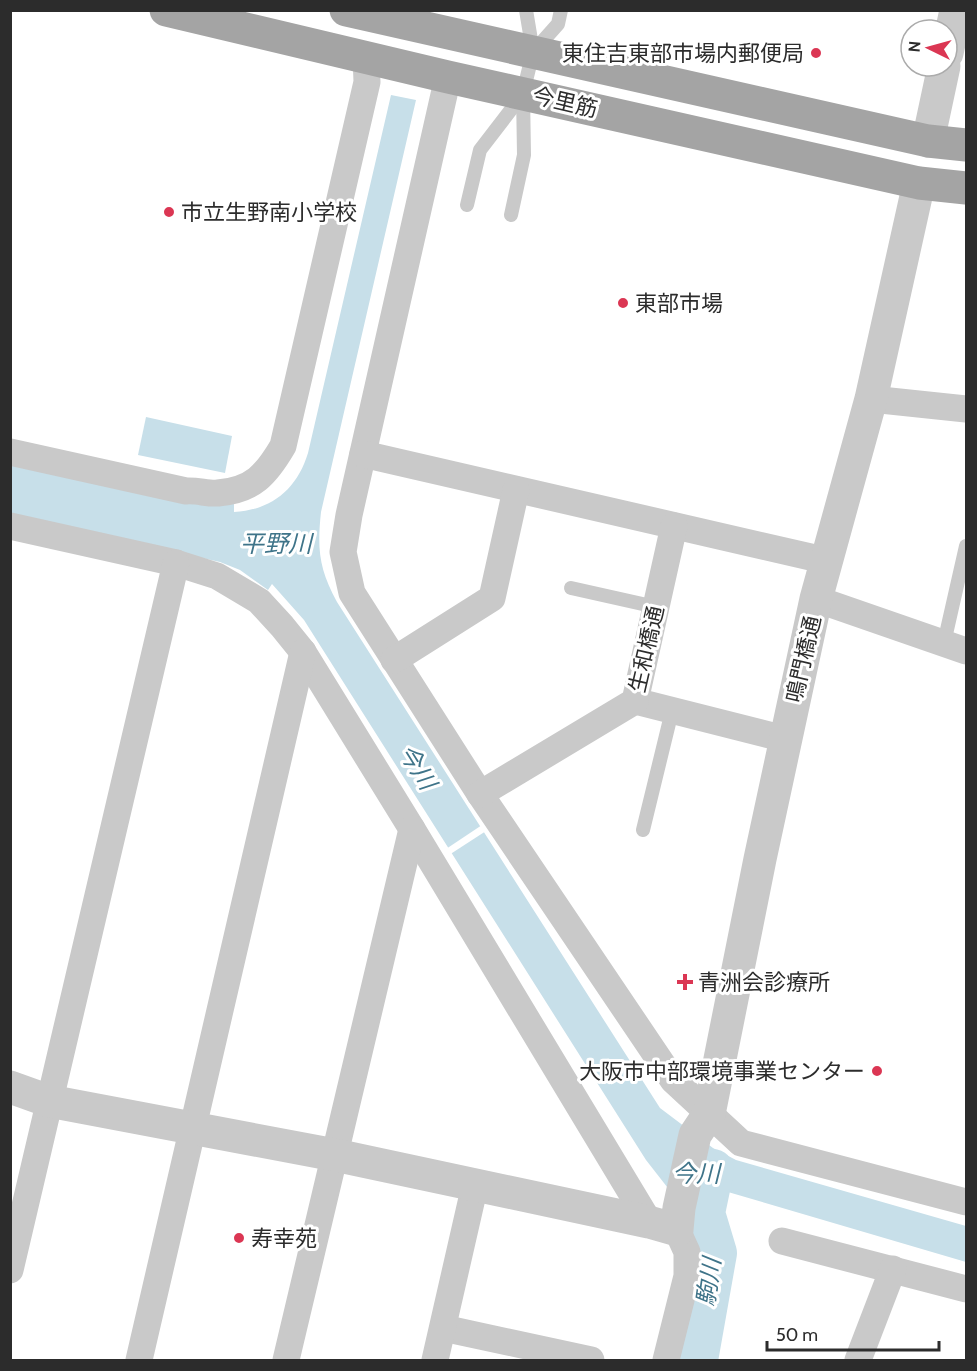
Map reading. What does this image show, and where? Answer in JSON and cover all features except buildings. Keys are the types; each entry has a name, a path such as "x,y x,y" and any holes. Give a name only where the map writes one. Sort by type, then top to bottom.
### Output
{"main road":[{"name":"今里筋","path":"166,10 919,183 966,188"},
{"name":"今里筋","path":"346,10 928,141 966,145"}],"street":[{"path":"10,452 186,491 200,490 216,493 245,489 272,465 283,446 374,58"},
{"path":"444,75 349,515 343,552 352,593 480,794 702,1124 753,1148 966,1202"},
{"path":"928,141 941,78"},
{"name":"鳴門橋通","path":"668,1220 702,1124 816,600 871,399 919,183"},
{"path":"871,399 966,409"},
{"path":"363,454 828,561"},
{"path":"394,660 492,598 516,490"},
{"path":"10,526 176,563 218,576 259,601 303,652 418,839 687,1252 687,1276 666,1360"},
{"name":"生和橋通","path":"480,794 635,701 674,526"},
{"path":"10,1270 176,563"},
{"path":"816,600 955,647"},
{"path":"139,1360 303,652"},
{"path":"635,701 785,739"},
{"path":"286,1360 335,1155 418,839"},
{"path":"10,1087 49,1101 335,1155 475,1185 668,1220"},
{"path":"435,1360 475,1185"},
{"path":"782,1241 966,1289"},
{"path":"858,1360 894,1269"},
{"path":"443,1328 585,1360"}],"lane":[{"path":"511,215 524,155 523,93 533,52 526,10"},
{"path":"533,52 558,24 561,10"},
{"path":"467,205 480,150 523,93"},
{"path":"955,647 966,546"},
{"path":"572,588 656,607"},
{"path":"643,830 672,711"}],"water":[{"path":"391,95 416,100 321,512 319,537 321,558 331,590 660,1108 713,1148 736,1160 966,1226 966,1262 728,1192 719,1196 713,1206 711,1220 702,1226 646,1160 304,620 272,584 268,590 240,570 220,562 11,515 11,460 234,501 234,512 260,507 271,502 290,487 308,453"},
{"path":"146,417 232,436 225,473 138,455"}],"pier":[{"path":"482,825 486,831 449,855 446,849"}],"waterway":[{"name":"駒川","path":"697,1360 716,1253 704,1213 713,1170"}],"place":[{"name":"東住吉東部市場内郵便局","path":"816,53"},
{"name":"市立生野南小学校","path":"169,212"},
{"name":"東部市場","path":"623,303"},
{"name":"青洲会診療所","path":"685,982"},
{"name":"大阪市中部環境事業センター","path":"877,1071"},
{"name":"寿幸苑","path":"239,1238"}],"water label":[{"name":"平野川","path":"276,544"},
{"name":"今川","path":"417,767"},
{"name":"今川","path":"696,1174"}]}
